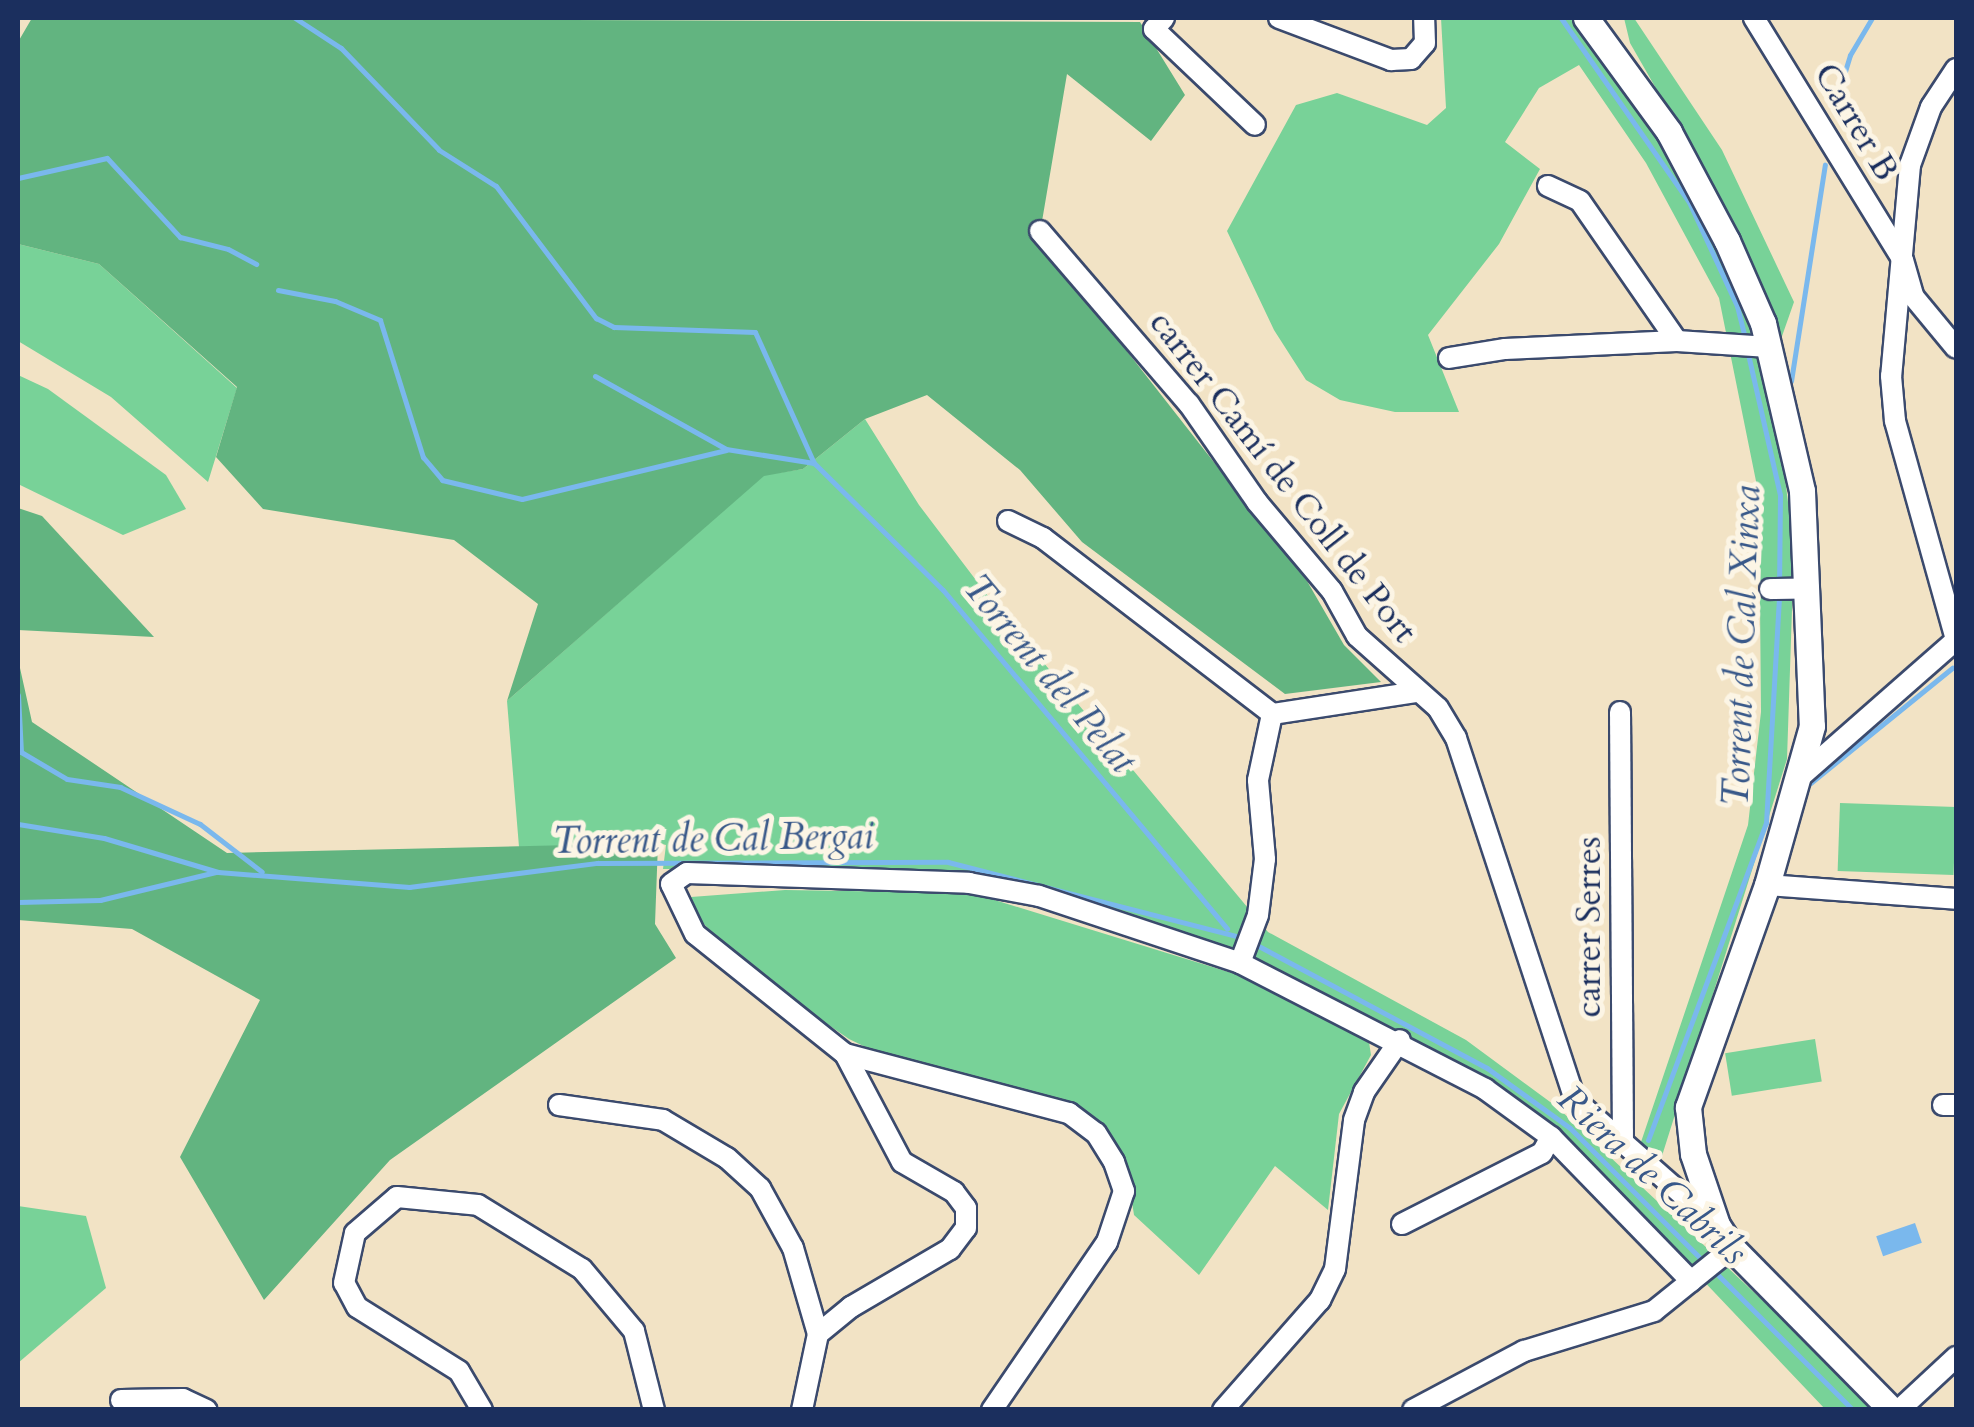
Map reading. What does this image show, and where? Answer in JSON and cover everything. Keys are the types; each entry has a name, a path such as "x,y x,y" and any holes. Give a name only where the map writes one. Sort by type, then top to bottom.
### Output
{"street":[{"path":"1164,18 1154,29 1255,125"},
{"path":"1279,18 1391,60 1411,59 1425,43 1424,18"},
{"path":"1586,18 1699,186 1797,460 1790,589 1812,726 1766,884 1688,1107 1692,1154 1726,1253 1895,1410 1956,1356"},
{"name":"Carrer B","path":"1754,18 1902,260 1913,296 1956,348"},
{"path":"1799,778 1956,640 1891,398 1910,166 1931,108 1956,69"},
{"path":"1548,186 1580,201 1676,342"},
{"name":"carrer Camí de Coll de Port","path":"1040,230 1189,404 1257,502 1332,592 1357,636 1415,692 1438,708 1456,738 1576,1100 1717,1225"},
{"path":"1449,358 1505,348 1676,342 1754,345"},
{"path":"1008,521 1043,538 1272,714 1415,692"},
{"name":"carrer Serres","path":"1620,712 1624,1142"},
{"path":"1245,948 1265,859 1258,780 1272,714"},
{"path":"992,1410 1107,1242 1124,1191 1114,1162 1096,1133 1069,1113 845,1054 694,934 671,884 687,873 901,878 1039,896 1245,948 1552,1137 1695,1278"},
{"path":"1766,884 1956,898"},
{"path":"1223,1410 1320,1300 1335,1269 1354,1120 1364,1092 1400,1040"},
{"path":"818,1334 850,1306 950,1249 966,1228 966,1208 954,1192 902,1162 886,1142 845,1054"},
{"path":"559,1104 663,1120 727,1158 760,1188 802,1273 818,1334 802,1410"},
{"path":"1402,1224 1542,1154 1552,1137"},
{"path":"482,1410 460,1371 357,1307 344,1283 356,1233 396,1196 478,1206 582,1269 634,1330 654,1410"},
{"path":"1413,1410 1524,1351 1654,1311 1726,1253"},
{"path":"121,1400 183,1400 207,1410"}],"green space":[{"path":"32,18 1140,22 1185,95 1151,141 1067,74 1039,239 1307,581 1344,645 1381,682 1285,694 1082,542 1020,470 927,395 865,419 803,469 764,476 507,701 538,604 454,540 263,509 216,457 237,387 99,264 18,244 18,42"},
{"path":"1441,18 1573,18 1657,129 1744,302 1780,438 1794,550 1787,759 1661,1159 1640,1145 1748,825 1761,712 1759,496 1719,298 1646,163 1579,65 1539,88 1505,142 1540,169 1499,244 1428,335 1459,412 1395,412 1340,400 1306,380 1274,330 1227,231 1296,105 1337,93 1427,125 1446,108"},
{"path":"1624,18 1634,18 1722,150 1794,302 1781,339 1732,221 1630,43"},
{"path":"18,244 99,264 237,388 208,482 111,397 18,341"},
{"path":"18,375 48,389 166,475 186,509 123,535 18,484"},
{"path":"865,419 919,505 988,596 1268,932 1466,1040 1557,1107 1878,1409 1825,1409 1567,1137 1358,1013 992,880 920,869 663,869 666,845 658,843 519,847 507,701 764,475 803,469"},
{"path":"18,508 42,516 154,637 18,630"},
{"path":"18,659 32,722 227,853 658,843 655,924 676,958 390,1160 264,1300 180,1157 260,1000 132,929 18,920"},
{"path":"1840,803 1956,807 1954,875 1838,871"},
{"path":"785,890 972,893 1248,978 1349,1029 1369,1042 1371,1055 1339,1114 1328,1210 1275,1166 1199,1275 1134,1215 1126,1163 1101,1126 1062,1099 884,1056 849,1039 747,969 700,920 691,897"},
{"path":"1815,1039 1822,1081 1732,1096 1725,1053"},
{"path":"18,1206 86,1216 106,1288 18,1363"}],"water":[{"path":"1915,1223 1922,1243 1883,1256 1876,1236"}],"waterway":[{"name":"Torrent del Pelat","path":"295,18 341,48 439,150 496,186 596,318 614,327 755,332 814,463"},
{"path":"1561,18 1689,202 1737,306 1745,338"},
{"name":"Torrent de Cal Xinxa","path":"1835,104 1850,55 1872,18"},
{"path":"18,178 107,158 180,237 228,249 256,264"},
{"name":"Torrent de Cal Xinxa","path":"1791,381 1825,165"},
{"path":"278,290 335,301 380,320 423,457 442,480 522,499 726,450"},
{"name":"Torrent de Cal Xinxa","path":"1748,354 1780,495 1779,584"},
{"name":"Torrent del Pelat","path":"595,376 726,449 814,463 943,590 1227,929"},
{"name":"Torrent de Cal Xinxa","path":"1648,1140 1766,823 1779,595"},
{"path":"1808,785 1952,668"},
{"path":"18,695 21,752 67,779 120,787 200,824 262,872"},
{"name":"Torrent de Cal Bergai","path":"18,824 104,838 218,872 409,887 597,863 948,862 1241,937"},
{"path":"18,902 100,900 216,872"},
{"name":"Riera de Cabrils","path":"1251,942 1487,1068 1570,1128 1704,1262"},
{"name":"Riera de Cabrils","path":"1712,1269 1853,1410"}]}
